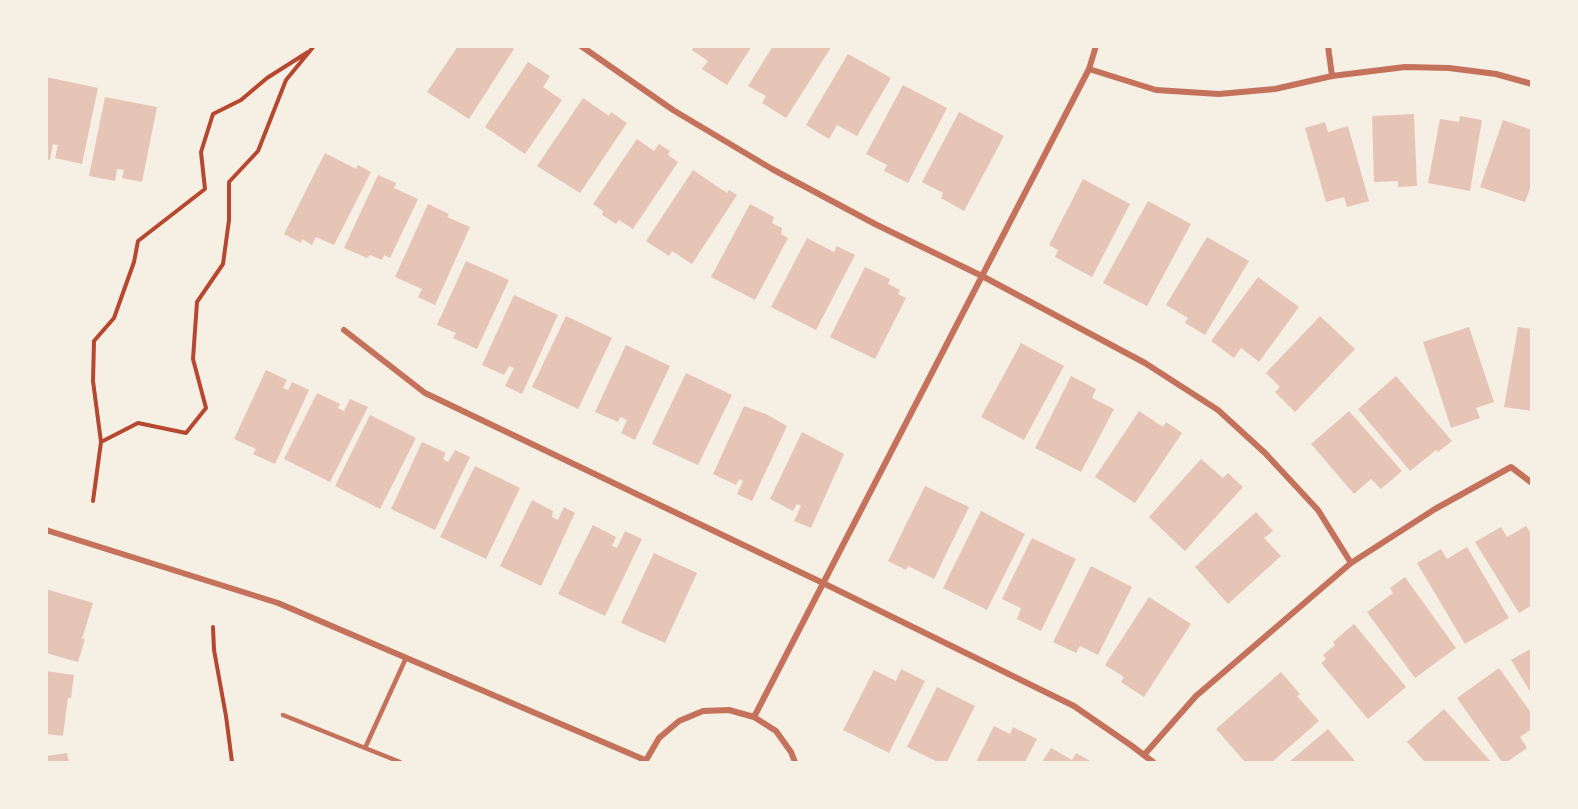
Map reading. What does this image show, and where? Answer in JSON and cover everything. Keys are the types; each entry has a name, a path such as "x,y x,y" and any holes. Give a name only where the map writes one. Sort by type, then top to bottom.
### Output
{"street":[{"path":"581,46 673,110 772,169 875,224 982,276 1145,363 1218,410 1265,453 1318,510 1351,563"},
{"path":"754,717 1089,69 1096,46"},
{"path":"1328,46 1332,76"},
{"path":"1089,69 1156,90 1219,94 1275,89 1332,76 1404,67 1449,68 1496,74 1532,84"},
{"path":"345,330 425,393 1074,706 1153,762"},
{"path":"1144,755 1196,696 1351,563 1435,509 1511,467 1532,483"},
{"path":"46,530 278,603 645,761 659,738 679,721 703,711 729,710 754,717 776,731 791,752 795,762"}],"lane":[{"path":"365,748 406,658"},
{"path":"283,715 400,762"}],"path":[{"path":"101,442 138,423 186,433 206,408 193,359 197,302 223,264 229,220 229,182 258,152 286,80 316,46"},
{"path":"93,501 101,442 93,381 94,341 114,318 134,262 138,241 204,189 201,153 213,114 241,100 267,78 316,46"},
{"path":"213,627 214,651 232,762"}],"building":[{"path":"458,46 509,46 514,49 469,119 427,92"},
{"path":"694,46 752,46 727,85 702,69 708,61 692,50"},
{"path":"773,46 832,46 786,118 762,103 766,96 748,86"},
{"path":"848,54 891,78 857,136 837,125 829,139 806,125"},
{"path":"528,62 550,76 543,87 562,100 525,154 485,127"},
{"path":"46,77 98,88 82,164 55,158 58,145 53,144 50,160 46,160"},
{"path":"903,85 947,108 908,183 884,171 887,165 866,154"},
{"path":"105,97 157,107 142,182 122,178 124,170 117,169 115,181 89,176"},
{"path":"583,98 609,116 611,112 627,123 580,193 537,166"},
{"path":"959,112 1004,136 964,211 941,198 943,193 922,182"},
{"path":"1414,114 1417,186 1398,187 1398,181 1374,182 1372,116"},
{"path":"1460,116 1482,120 1470,191 1428,183 1440,119 1459,122"},
{"path":"1503,120 1532,130 1532,183 1525,202 1480,187"},
{"path":"1325,122 1328,132 1348,126 1369,201 1347,207 1344,197 1326,202 1305,128"},
{"path":"637,139 654,151 659,144 670,151 668,155 678,162 633,229 619,220 616,224 602,215 603,211 593,204"},
{"path":"325,153 356,169 358,165 371,172 334,245 316,237 312,245 302,239 301,243 284,234"},
{"path":"693,170 727,193 729,190 737,195 692,264 672,251 669,256 646,241"},
{"path":"378,175 396,183 394,188 418,199 390,258 384,255 382,260 370,255 367,258 344,248"},
{"path":"1083,179 1130,204 1092,277 1055,257 1058,250 1049,245"},
{"path":"1148,201 1191,224 1147,306 1103,283"},
{"path":"428,204 449,214 447,217 470,227 435,305 418,297 422,289 395,277"},
{"path":"750,204 774,217 772,223 782,228 781,234 788,238 755,300 711,277"},
{"path":"1207,237 1249,261 1205,335 1185,323 1188,318 1166,305"},
{"path":"807,238 834,252 837,246 855,255 816,330 771,307"},
{"path":"466,261 509,280 477,349 453,338 456,333 437,325"},
{"path":"865,267 890,279 888,284 900,290 898,294 906,298 875,359 830,337"},
{"path":"1258,277 1299,307 1259,362 1241,348 1234,358 1211,341"},
{"path":"514,295 558,315 522,394 505,386 514,368 509,366 504,375 482,365"},
{"path":"566,316 612,338 578,409 532,387"},
{"path":"1320,316 1355,349 1295,412 1275,392 1280,387 1266,373"},
{"path":"1469,327 1494,402 1476,408 1480,418 1451,428 1423,342"},
{"path":"1518,327 1532,329 1532,411 1504,407"},
{"path":"1021,343 1064,366 1024,440 981,417"},
{"path":"626,345 670,366 635,440 621,433 627,420 620,417 618,422 595,412"},
{"path":"266,370 287,380 283,388 288,390 292,382 309,390 275,464 253,454 256,449 234,439"},
{"path":"686,373 732,395 698,465 652,444"},
{"path":"1071,376 1096,389 1092,398 1114,409 1081,472 1035,448"},
{"path":"1396,376 1452,441 1438,452 1436,450 1410,471 1358,409"},
{"path":"317,393 340,404 338,408 344,411 350,399 368,407 330,482 284,459"},
{"path":"744,406 766,414 787,426 752,501 737,494 743,481 739,479 736,485 713,474"},
{"path":"1139,411 1163,427 1166,422 1182,433 1135,503 1095,477"},
{"path":"1349,411 1402,471 1381,489 1371,479 1354,494 1311,444"},
{"path":"370,415 416,438 380,509 335,486"},
{"path":"802,432 844,454 811,528 794,521 801,506 797,504 793,511 770,499"},
{"path":"422,442 446,453 443,459 448,462 455,450 470,457 435,530 391,509"},
{"path":"1201,459 1223,478 1228,473 1243,487 1185,551 1149,517"},
{"path":"475,466 520,488 486,559 440,537"},
{"path":"925,486 969,507 934,579 908,566 906,570 888,561"},
{"path":"532,500 553,511 552,517 558,520 564,507 575,513 541,586 500,566"},
{"path":"981,511 1025,534 987,610 943,588"},
{"path":"1256,512 1273,531 1264,538 1281,556 1228,604 1195,567"},
{"path":"593,525 616,537 612,546 617,548 625,531 642,539 605,616 558,594"},
{"path":"1526,526 1532,535 1532,605 1519,613 1475,542 1501,527 1507,537"},
{"path":"1032,538 1076,559 1041,631 1017,619 1021,608 1002,599"},
{"path":"1467,547 1509,618 1465,644 1417,563 1441,549 1447,559"},
{"path":"654,553 697,573 665,643 621,623"},
{"path":"1091,566 1132,587 1098,655 1080,646 1076,653 1053,642"},
{"path":"1405,577 1456,648 1415,678 1367,612 1393,593 1390,588"},
{"path":"46,589 93,603 78,662 46,653"},
{"path":"1149,597 1191,624 1144,697 1121,682 1124,677 1105,665"},
{"path":"1354,624 1406,687 1368,719 1321,663 1326,659 1323,655 1335,645 1333,642"},
{"path":"1532,648 1532,695 1511,660"},
{"path":"1499,668 1532,714 1532,729 1520,737 1527,748 1507,762 1502,762 1457,698"},
{"path":"901,669 925,681 889,753 843,730 874,670 896,681"},
{"path":"46,671 74,675 71,698 68,698 63,736 46,734"},
{"path":"1281,672 1300,694 1297,696 1319,721 1272,762 1245,762 1216,729"},
{"path":"937,687 975,706 947,762 938,762 907,747"},
{"path":"1444,709 1491,762 1425,762 1407,742"},
{"path":"994,726 1010,734 1013,727 1037,739 1025,762 976,762"},
{"path":"1328,729 1356,762 1289,762"},
{"path":"1051,748 1072,760 1076,753 1092,762 1042,762"},
{"path":"67,753 69,762 46,762 46,756"}]}
